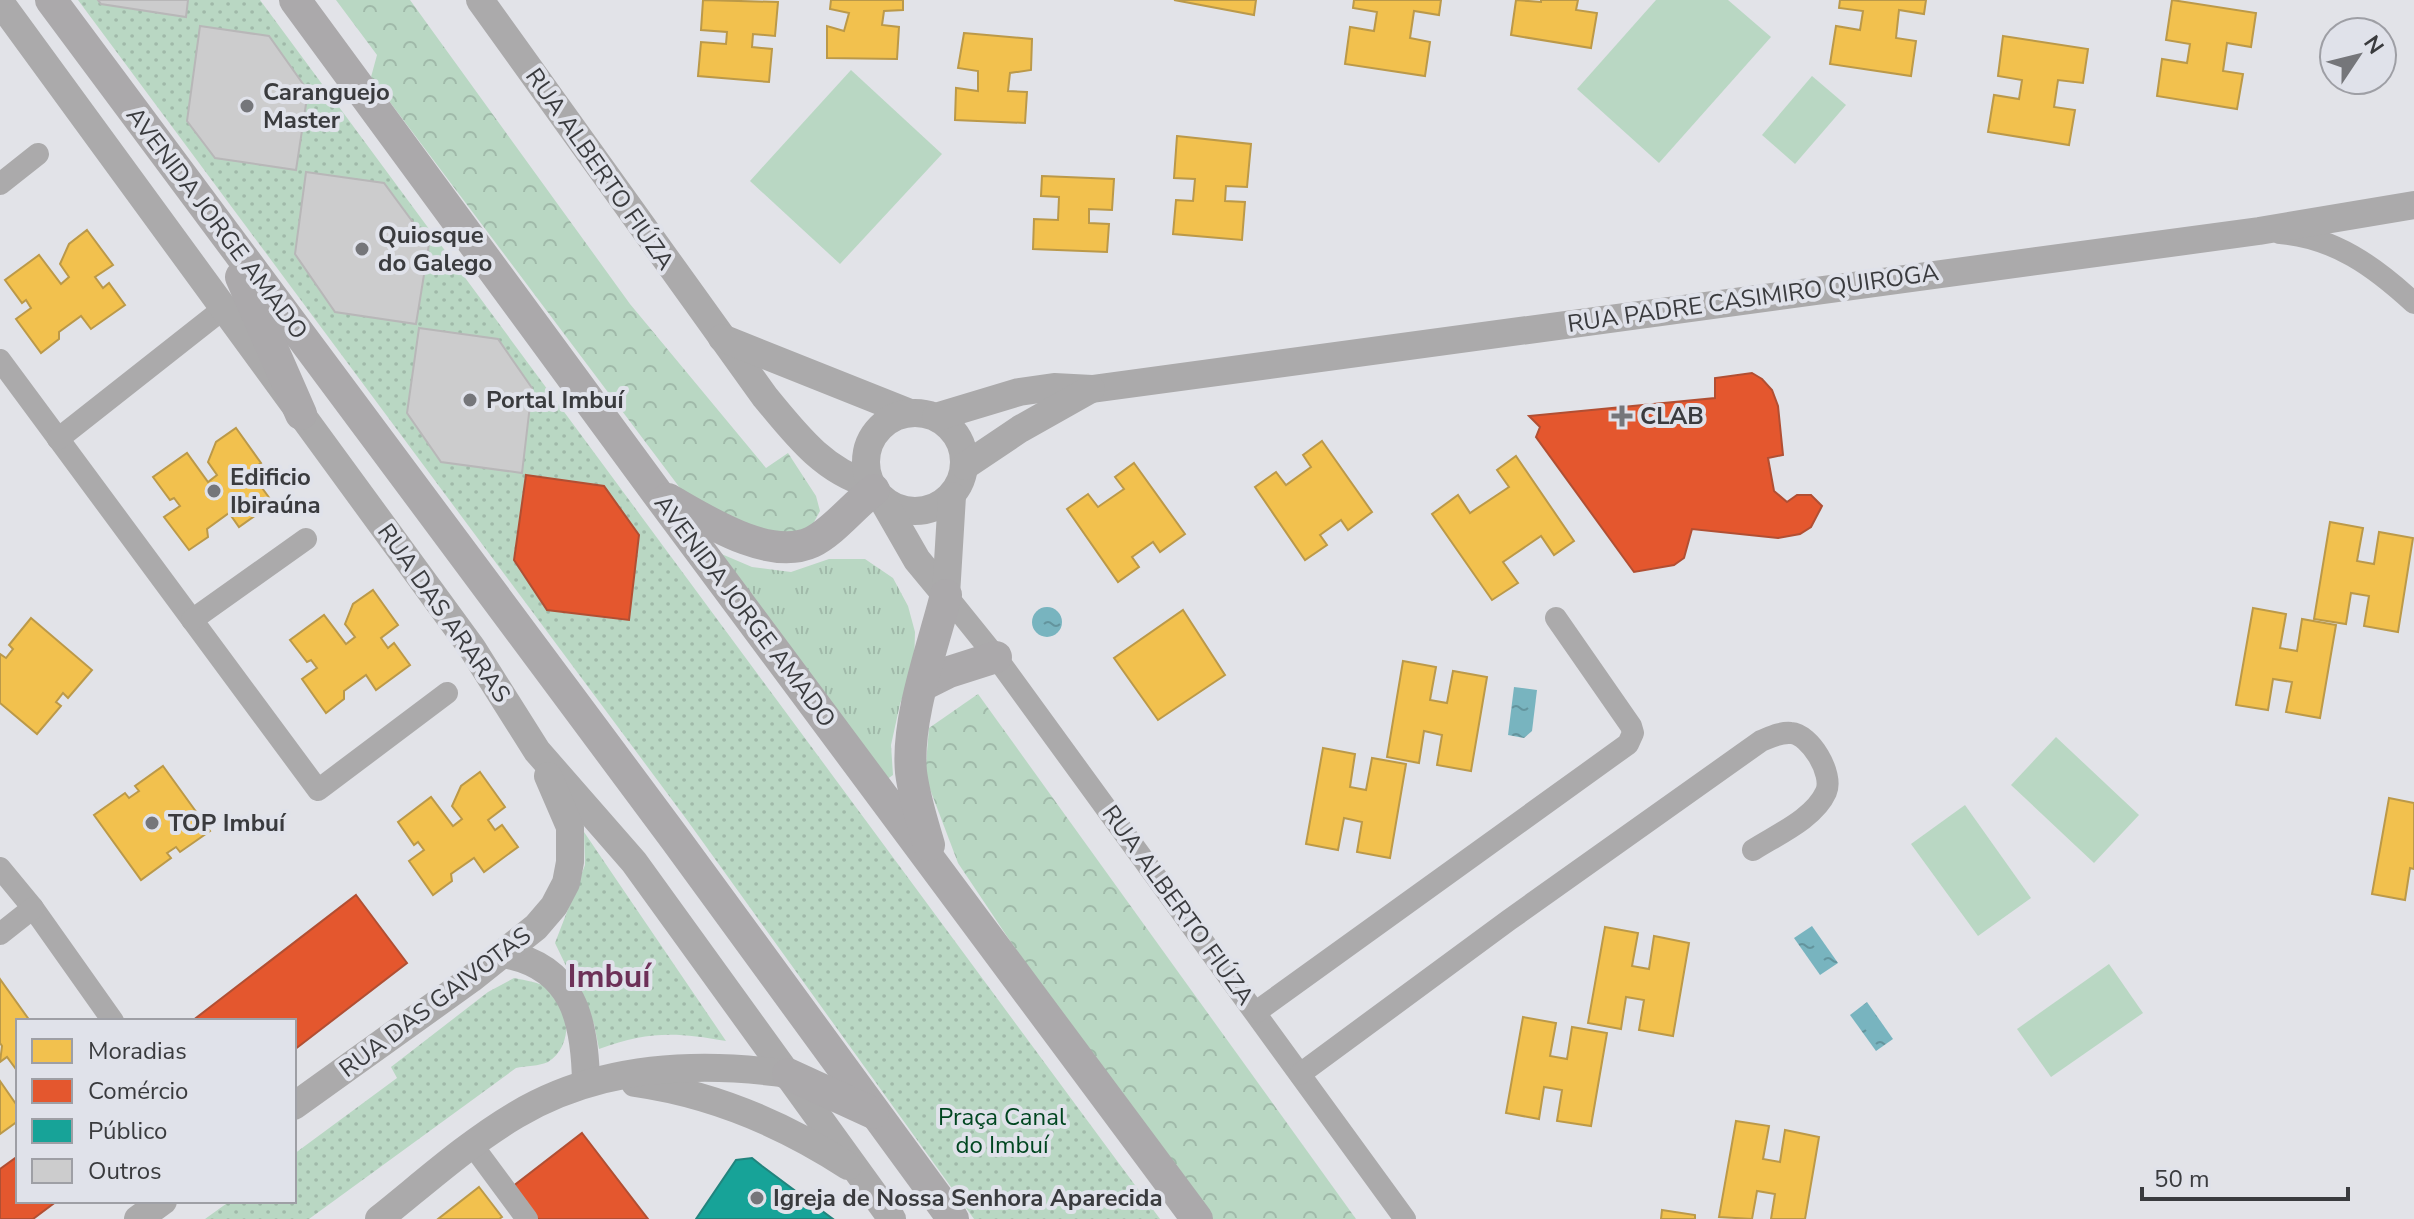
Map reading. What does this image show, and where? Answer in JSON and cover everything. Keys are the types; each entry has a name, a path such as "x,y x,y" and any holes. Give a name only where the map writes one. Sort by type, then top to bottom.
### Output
{"main road":[{"name":"AVENIDA JORGE AMADO","path":"51,0 953,1219"},
{"name":"AVENIDA JORGE AMADO","path":"295,0 1197,1219"},
{"path":"217,223 301,414"},
{"path":"657,493 738,536 784,548 812,542 875,491"},
{"path":"934,864 916,799 911,771 911,743 946,595"},
{"path":"923,685 949,672 996,657"},
{"path":"788,1074 877,1116"}],"street":[{"name":"RUA ALBERTO FIÚZA","path":"480,0 765,397 810,449 831,467 875,491 917,560 996,657 1405,1219"},
{"name":"RUA DAS ARARAS","path":"0,2 472,648 537,751 634,862 892,1219"},
{"path":"0,184 38,154"},
{"name":"RUA PADRE CASIMIRO QUIROGA","path":"923,415 1019,392 1054,387 1092,389 2259,231 2414,205"},
{"path":"2259,231 2302,234 2328,243 2356,256 2414,301"},
{"path":"58,439 223,309"},
{"path":"720,337 923,415 948,425 958,437 963,451 965,466 959,487 940,506 910,512 895,508 875,491 865,457 876,432 885,422 923,415"},
{"path":"0,360 318,790 447,693"},
{"name":"RUA PADRE CASIMIRO QUIROGA","path":"965,466 1020,429 1092,389"},
{"path":"946,595 952,496"},
{"path":"192,620 306,539"},
{"path":"1256,1012 1628,744 1633,733 1631,726 1556,618"},
{"path":"1300,1074 1509,920 1761,741 1778,734 1794,733 1806,741 1826,770 1826,793 1796,822 1753,850"},
{"name":"RUA DAS GAIVOTAS","path":"296,1105 503,954 536,927 554,906 566,883 570,862 570,827 537,751"},
{"path":"0,868 33,908 112,1019"},
{"path":"0,934 33,908"},
{"path":"503,954 526,958 537,964 564,988 581,1024 596,1081"},
{"path":"379,1219 515,1116 596,1081 678,1068 717,1067 788,1074"},
{"path":"596,1081 660,1087 714,1100 789,1131 860,1174"},
{"path":"473,1146 527,1219"},
{"path":"138,1219 160,1203"}],"green space":[{"name":"Praça Canal do Imbuí","path":"78,0 260,0 1160,1219 974,1219 687,820"},
{"path":"336,0 410,0 630,304 766,468 788,453 816,496 820,511 813,524 790,541 692,504 371,77 377,55"},
{"path":"1656,0 1728,0 1771,37 1659,163 1577,89"},
{"path":"851,70 942,154 840,264 750,181"},
{"path":"1812,76 1846,105 1795,164 1762,135"},
{"path":"712,550 752,567 791,572 829,559 865,559 893,578 908,606 915,632 914,667 900,704 891,745 893,775 886,780"},
{"path":"978,694 1356,1219 1197,1219 1189,1209 958,863 925,776 929,728"},
{"path":"2056,737 2139,815 2094,863 2011,785"},
{"path":"1965,805 2031,898 1978,936 1911,844"},
{"path":"584,832 726,1041 662,1035 632,1039 599,1049 594,1024 555,943 585,865"},
{"path":"2109,964 2143,1013 2051,1077 2017,1029"},
{"path":"514,978 545,986 556,993 564,1006 567,1024 564,1042 555,1057 545,1063 516,1068 309,1219 205,1219 227,1203 296,1203 296,1153 397,1078 391,1067 488,992"}],"water":[{"path":"1047,607 1058,611 1062,622 1058,633 1047,637 1036,633 1032,622 1036,611"},
{"path":"1514,687 1537,690 1532,731 1524,738 1508,735"},
{"path":"1812,926 1838,963 1820,975 1794,938"},
{"path":"1867,1002 1893,1039 1876,1051 1850,1015"}],"building: Moradias":[{"path":"703,0 778,2 775,36 753,34 752,47 772,49 769,82 698,76 701,42 726,44 727,32 701,30"},
{"path":"831,0 903,0 903,10 884,11 882,25 899,27 897,59 827,58 827,26 844,31 849,13 830,9"},
{"path":"1174,0 1256,0 1254,15"},
{"path":"1354,0 1441,0 1439,15 1414,11 1410,38 1430,42 1425,76 1345,64 1350,27 1374,31 1377,12 1353,8"},
{"path":"1516,0 1578,0 1576,10 1597,13 1591,48 1511,35"},
{"path":"1840,0 1926,0 1924,14 1899,10 1896,38 1916,41 1911,76 1830,64 1836,26 1860,30 1863,11 1839,8"},
{"path":"2172,0 2256,13 2251,47 2227,43 2223,71 2243,74 2237,109 2157,96 2162,59 2187,63 2190,44 2166,40"},
{"path":"964,33 1032,39 1031,70 1010,73 1008,91 1027,92 1025,123 955,120 956,88 978,91 978,71 958,68"},
{"path":"2003,36 2088,49 2083,83 2058,80 2054,107 2075,110 2069,145 1988,132 1994,95 2019,99 2022,80 1998,76"},
{"path":"1177,136 1251,144 1247,187 1226,186 1225,201 1245,202 1242,240 1173,234 1176,200 1193,201 1195,179 1174,178"},
{"path":"1042,176 1114,179 1112,210 1089,209 1089,223 1109,224 1107,252 1033,249 1034,219 1058,220 1059,197 1041,196"},
{"path":"87,230 113,265 95,277 103,288 109,283 125,305 91,329 81,316 59,332 59,339 41,353 16,319 31,308 26,300 22,303 5,280 39,255 61,284 69,277 60,264 69,244"},
{"name":"Edificio Ibiraúna","path":"236,428 261,463 243,475 251,485 257,481 273,503 239,527 229,513 207,529 208,537 189,550 164,517 180,506 174,498 170,500 153,477 187,453 208,482 217,475 208,462 216,442"},
{"path":"1322,441 1372,512 1348,530 1341,520 1320,535 1327,545 1305,560 1255,487 1276,472 1286,485 1311,467 1303,455"},
{"path":"1516,456 1574,541 1554,555 1541,536 1503,562 1518,583 1492,600 1432,514 1458,495 1470,513 1509,487 1497,470"},
{"path":"1134,463 1185,534 1160,552 1153,542 1132,557 1139,567 1118,582 1067,509 1088,494 1098,507 1124,489 1115,477"},
{"path":"2330,522 2363,528 2357,561 2374,564 2379,532 2413,538 2398,632 2364,626 2369,596 2351,593 2346,624 2314,619"},
{"path":"373,590 398,625 381,638 388,648 394,643 410,665 376,690 366,675 344,691 344,699 326,713 302,679 317,668 311,660 307,662 290,640 324,615 346,644 355,637 345,624 353,604"},
{"path":"2253,608 2286,614 2280,648 2297,651 2302,619 2336,625 2320,718 2286,712 2292,682 2273,679 2268,710 2236,705"},
{"path":"1183,610 1225,675 1158,720 1114,658"},
{"path":"31,618 92,670 68,698 63,693 56,702 61,706 37,734 0,703 0,654 6,658 13,649 9,645"},
{"path":"1403,661 1436,667 1430,700 1447,703 1453,671 1487,677 1471,771 1437,765 1442,735 1424,731 1419,763 1387,757"},
{"path":"1323,748 1355,754 1350,787 1366,790 1372,758 1406,764 1390,858 1357,852 1362,822 1344,818 1338,850 1306,844"},
{"name":"TOP Imbuí","path":"163,766 210,831 180,852 176,847 167,853 171,858 141,880 94,815 125,793 129,798 139,791 135,786"},
{"path":"480,772 505,807 488,820 495,830 502,825 518,847 484,872 474,858 451,874 452,881 433,895 409,861 424,850 418,842 414,845 398,822 431,797 453,826 462,819 452,806 461,786"},
{"path":"2389,798 2414,803 2414,869 2410,868 2405,900 2372,894"},
{"path":"1605,927 1638,933 1632,966 1649,969 1654,936 1689,943 1673,1036 1639,1030 1644,1000 1626,997 1621,1029 1588,1023"},
{"path":"0,979 29,1019 16,1019 16,1069 7,1057 0,1062"},
{"path":"1523,1017 1556,1023 1550,1056 1567,1059 1572,1027 1607,1033 1591,1126 1557,1121 1562,1090 1544,1087 1539,1119 1506,1113"},
{"path":"0,1081 16,1104 16,1122 0,1134"},
{"path":"1736,1121 1769,1126 1763,1159 1780,1162 1785,1130 1819,1137 1805,1219 1771,1219 1775,1194 1757,1191 1752,1219 1719,1217"},
{"path":"479,1187 502,1217 438,1219"},
{"path":"1662,1210 1695,1215 1695,1219 1661,1219"}],"building: Comércio":[{"path":"1752,373 1772,390 1778,406 1783,455 1768,458 1774,491 1787,502 1797,495 1811,495 1822,506 1811,527 1800,534 1778,538 1692,529 1684,558 1674,565 1634,572 1536,437 1540,427 1529,416 1715,398 1715,378"},
{"path":"526,475 604,486 639,535 629,620 547,610 514,560"},
{"path":"356,895 407,963 296,1048 296,1019 195,1019"},
{"path":"582,1133 648,1219 536,1219 512,1187"},
{"path":"16,1157 16,1203 54,1203 33,1219 0,1219 0,1169"}],"building: Público":[{"name":"Igreja de Nossa Senhora Aparecida","path":"752,1158 833,1219 696,1219 736,1160"}],"building: Outros":[{"path":"98,0 188,0 186,17 101,4"},
{"name":"Caranguejo Master","path":"200,26 269,36 308,91 296,170 215,158 187,121"},
{"name":"Quiosque do Galego","path":"306,172 384,183 429,244 416,324 335,312 295,254"},
{"name":"Portal Imbuí","path":"419,328 498,339 532,388 522,473 441,462 407,413"}],"place":[{"name":"Caranguejo Master","path":"247,106"},
{"name":"Quiosque do Galego","path":"362,249"},
{"name":"Portal Imbuí","path":"470,400"},
{"name":"CLAB","path":"1622,416"},
{"name":"Edificio Ibiraúna","path":"214,491"},
{"name":"TOP Imbuí","path":"152,823"},
{"name":"Igreja de Nossa Senhora Aparecida","path":"757,1198"}],"district":[{"name":"Imbuí","path":"609,976"}]}
